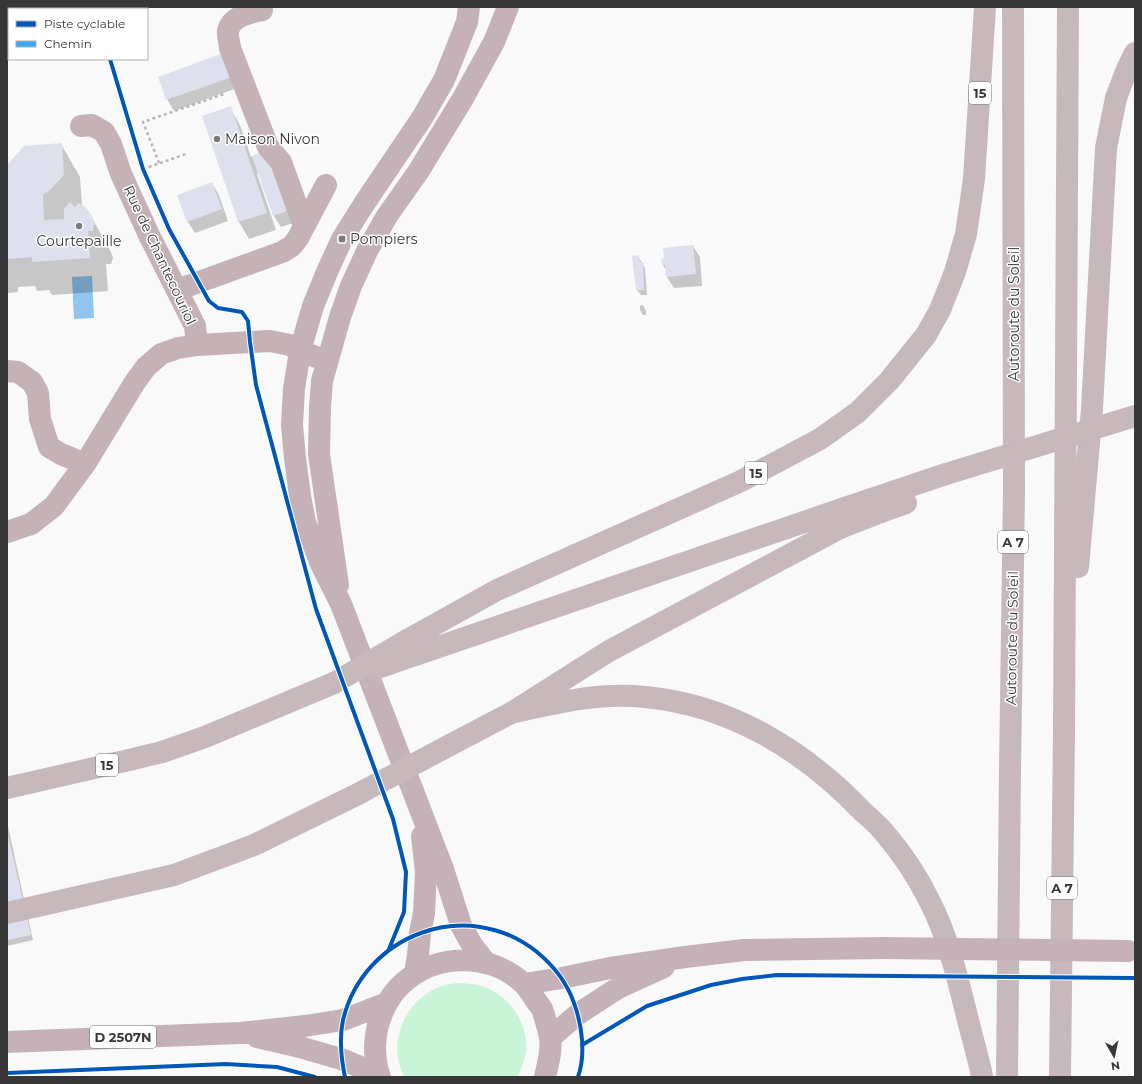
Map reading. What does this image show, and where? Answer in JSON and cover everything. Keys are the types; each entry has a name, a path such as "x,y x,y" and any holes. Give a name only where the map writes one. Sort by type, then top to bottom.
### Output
{"highway":[{"name":"15","path":"7,788 162,752 205,737 327,686 412,647 497,590 741,481 820,439 858,412 889,381 926,335 940,310 955,272 966,234 974,179 985,7"},
{"name":"Autoroute du Soleil","path":"1008,1077 1014,491 1013,7"},
{"name":"A 7","path":"1060,1077 1064,731 1068,7"},
{"path":"1064,731 1092,409 1106,148 1116,98 1135,53"},
{"path":"7,913 174,875 254,845 358,794 511,713 609,651 840,528 886,510 946,482 1135,416"},
{"path":"412,647 795,524 1135,430"},
{"path":"511,713 554,703 594,697 622,696 671,700 695,706 729,718 766,735 794,752 848,796 882,831 901,853 930,901 942,927 955,966 982,1077"}],"main road":[{"path":"28,8 39,7"},
{"path":"469,7 467,22 444,80 422,118 342,238 327,272 313,306 300,351 294,389 292,425 300,496 305,522 321,564 341,604 443,869 461,925 472,945 486,963"},
{"path":"341,604 319,454 322,381 327,361 340,317 367,251 387,216 418,172 462,100 494,42 508,7"},
{"path":"415,973 424,913 426,872 420,811"},
{"path":"524,984 610,968 744,950 884,948 1131,951"},
{"path":"550,1038 578,1014 618,988 686,957"},
{"path":"379,1076 375,1056 375,1036 380,1017 387,1003 400,985 415,973 437,963 462,960 486,963 506,971 524,984 542,1009 550,1038 549,1061 545,1077"},
{"name":"D 2507N","path":"7,1042 240,1033 343,1020 387,1003"},
{"name":"D 2507N","path":"240,1033 296,1046 341,1059 379,1076"}],"street":[{"path":"262,10 241,16 233,22 228,32 230,48 268,147 281,162 304,226"},
{"name":"Rue de Chantecouriol","path":"81,126 92,125 104,132 111,144 121,174 149,235 195,326 197,345 270,341 290,345 300,351 327,361"},
{"path":"177,290 282,252 292,246 298,238 326,185"},
{"path":"7,532 31,524 54,506 85,464 135,382 146,368 161,354 178,348 197,345"},
{"path":"7,371 18,372 32,382 38,393 40,419 49,447 61,454 85,464"}],"path":[{"path":"159,163 143,122 245,86"},
{"path":"121,174 143,169 186,154"}],"green space":[{"path":"457,983 468,983 485,987 503,998 516,1013 525,1032 526,1043 526,1053 518,1077 405,1077 397,1054 400,1029 405,1018 412,1007 431,991"}],"water":[{"path":"92,276 94,318 74,319 72,277"}],"building":[{"path":"223,53 232,77 166,100 158,77"},
{"path":"231,106 267,213 238,222 202,116"},
{"path":"62,143 64,175 47,193 46,192 43,195 44,220 64,219 64,209 70,202 75,207 78,203 84,206 93,218 94,224 93,231 88,231 90,258 32,262 32,257 7,259 7,165 24,146"},
{"path":"269,150 290,210 273,216 252,156"},
{"path":"212,182 222,209 187,222 177,195"},
{"path":"693,245 696,274 666,277 665,265 662,265 661,259 664,258 663,248"},
{"path":"639,255 640,262 643,262 644,290 636,290 632,256"},
{"path":"7,831 31,935 7,940"}],"cycle path":[{"path":"110,60 143,169 169,229 209,301 218,308 242,312 248,321 256,385 316,609 393,819 406,872 404,912 389,949"},
{"path":"345,1077 342,1063 341,1034 343,1020 354,990 372,965 395,946 422,933 450,926 480,927 509,935 537,952 549,963 564,982 577,1012 582,1040 582,1059 578,1077"},
{"path":"582,1045 647,1006 711,985 742,979 777,975 1135,978"},
{"path":"7,1073 226,1064 277,1067 315,1077"}],"place":[{"name":"Maison Nivon","path":"217,139"},
{"name":"Courtepaille","path":"79,226"},
{"name":"Pompiers","path":"342,239"}]}
